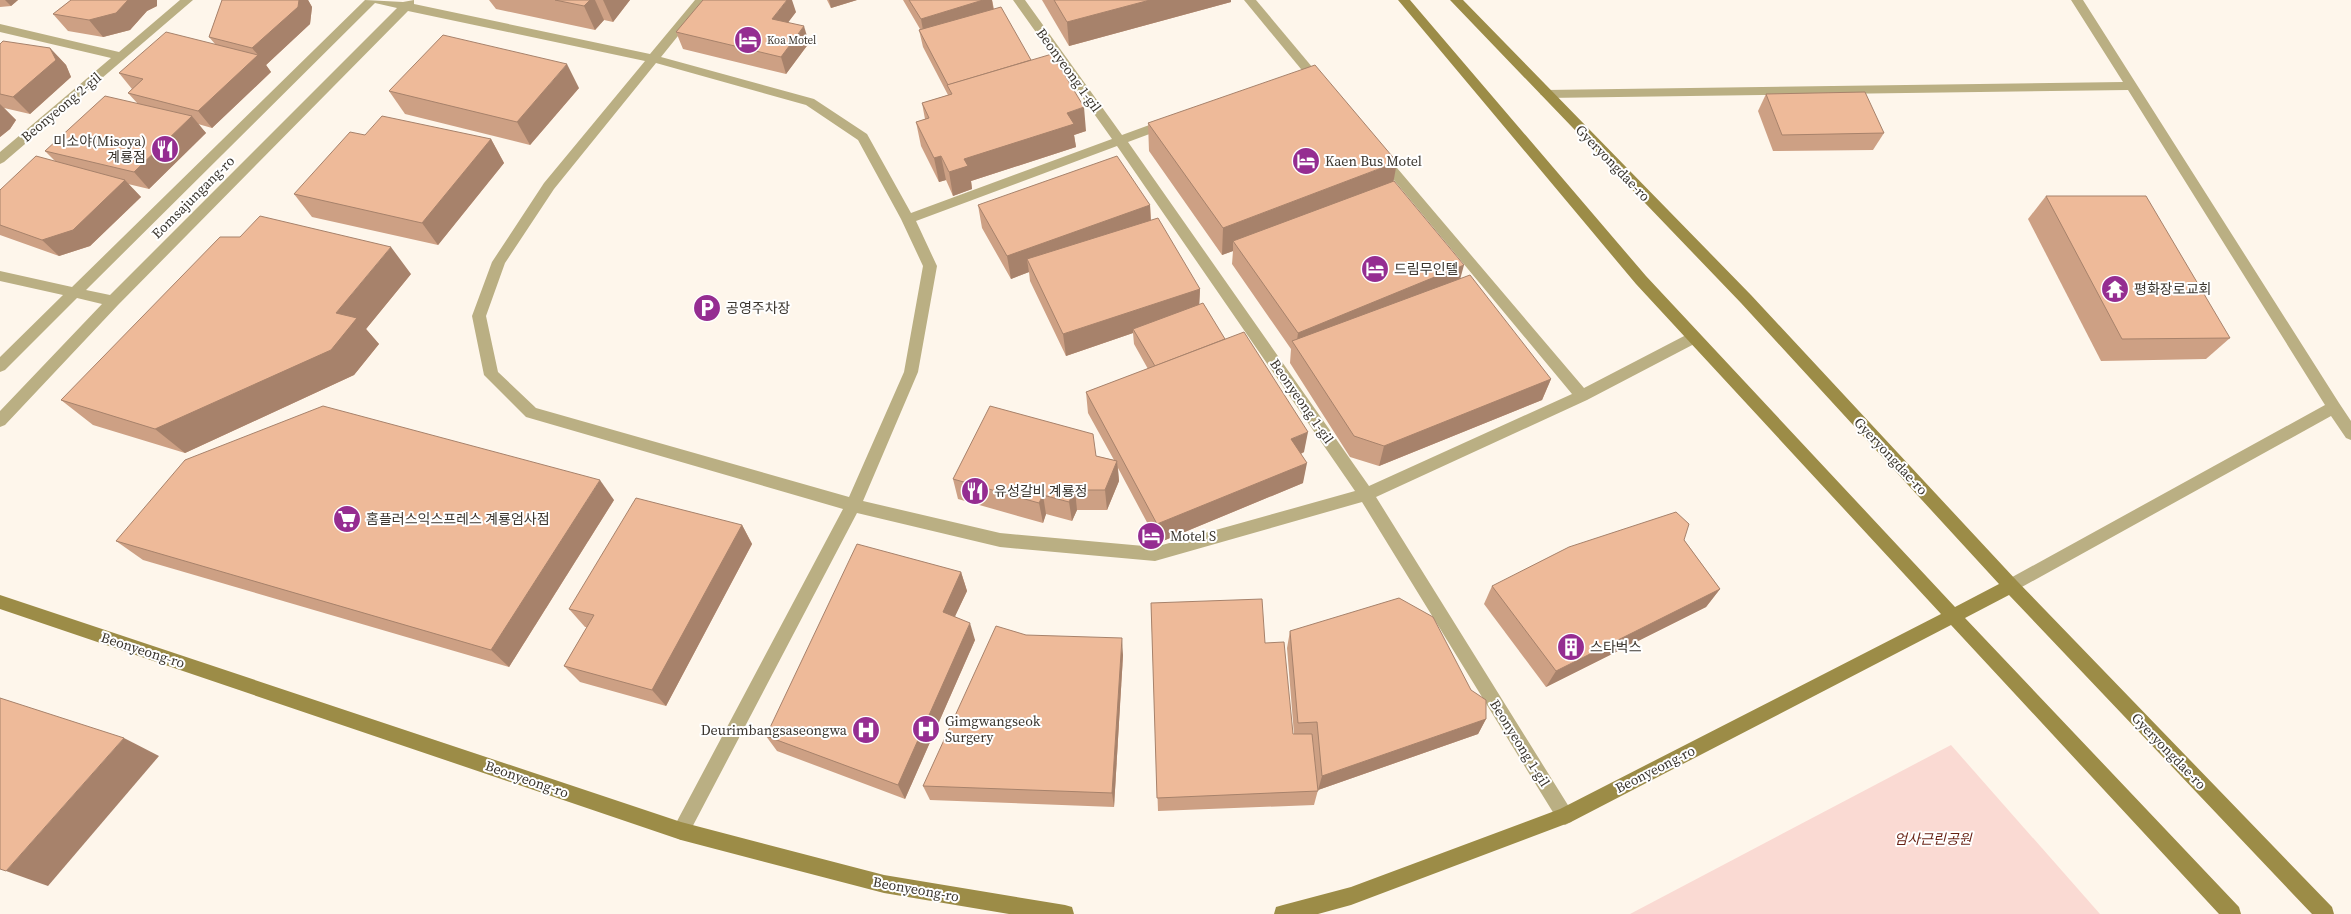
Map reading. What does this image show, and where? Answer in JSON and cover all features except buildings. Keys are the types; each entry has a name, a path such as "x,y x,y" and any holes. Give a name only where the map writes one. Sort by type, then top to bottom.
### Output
{"main road":[{"path":"1395,0 1418,16"},
{"path":"1404,0 1641,280 1693,338 2232,914"},
{"name":"Gyeryongdae-ro","path":"1456,0 1746,298 2011,586 2325,914"},
{"name":"Beonyeong-ro","path":"1283,914 1351,896 1565,816 2011,586"},
{"name":"Beonyeong-ro","path":"0,602 681,831 884,884 1065,914"}],"street":[{"name":"Beonyeong 2-gil","path":"0,159 187,0"},
{"name":"Eomsajungang-ro","path":"0,366 372,0"},
{"path":"376,0 408,3 655,59 810,102 863,137 908,219 930,266 911,372 853,505 681,831"},
{"path":"701,0 655,59 549,186 499,262 479,316 491,375 531,413 853,505 1000,540 1155,554 1366,494 1582,396 1693,338"},
{"name":"Beonyeong 1-gil","path":"1019,0 1120,141 1366,494 1565,816"},
{"path":"1250,0 1304,72 1328,93"},
{"path":"2077,0 2351,434"},
{"name":"Eomsajungang-ro","path":"0,421 113,301 408,3"},
{"name":"Beonyeong 2-gil","path":"0,28 121,56"},
{"path":"1546,94 2131,86"},
{"path":"908,219 1183,117"},
{"path":"1373,146 1582,396"},
{"path":"0,276 113,301"},
{"path":"2011,586 2334,407"}],"green space":[{"name":"엄사근린공원","path":"1951,745 2100,914 1630,914"}],"place":[{"name":"Koa Motel","path":"748,40"},
{"name":"미소야(Misoya) 계룡점","path":"165,149"},
{"name":"Kaen Bus Motel","path":"1306,161"},
{"name":"드림무인텔","path":"1375,269"},
{"name":"평화장로교회","path":"2115,289"},
{"name":"공영주차장","path":"707,308"},
{"name":"유성갈비 계룡정","path":"975,491"},
{"name":"홈플러스익스프레스 계룡엄사점","path":"347,519"},
{"name":"Motel S","path":"1151,536"},
{"name":"스타벅스","path":"1571,647"},
{"name":"Gimgwangseok Surgery","path":"926,729"},
{"name":"Deurimbangsaseongwa","path":"866,730"}]}
